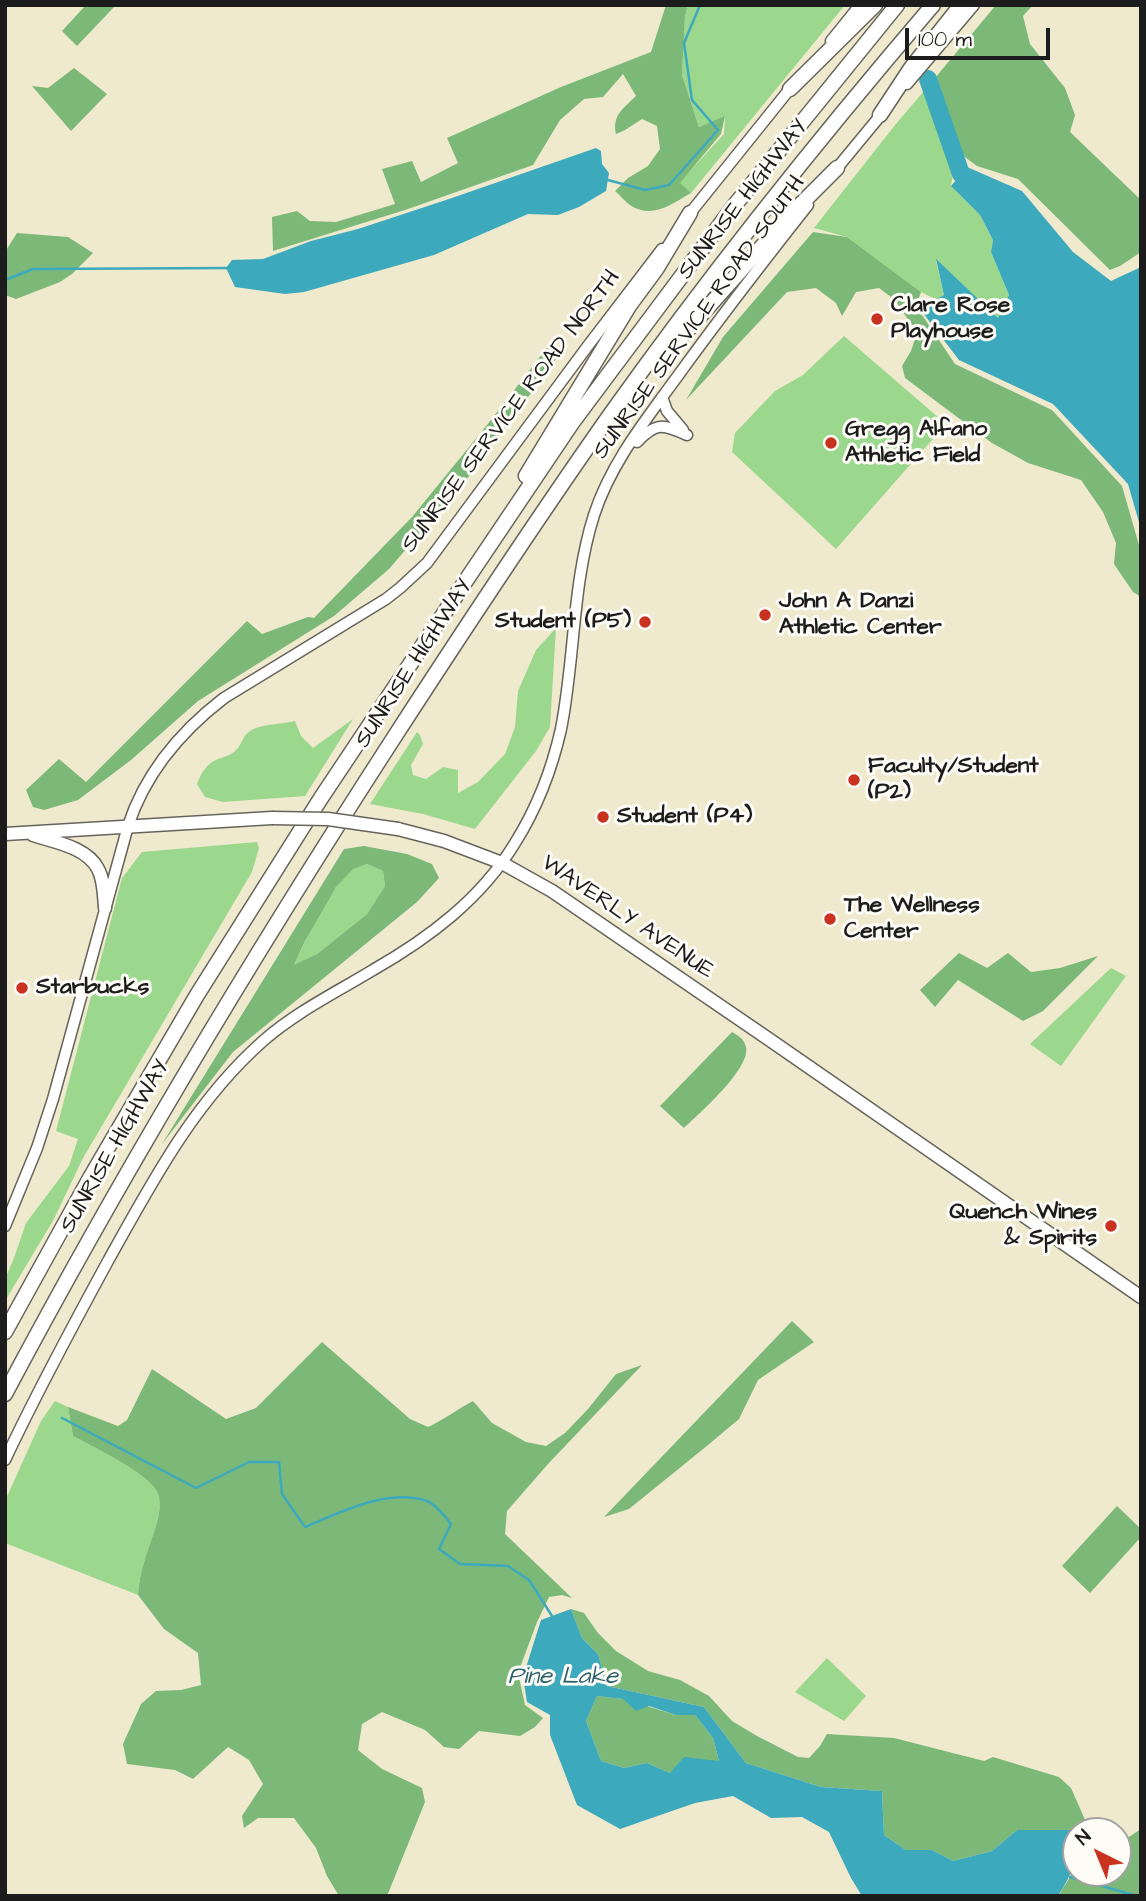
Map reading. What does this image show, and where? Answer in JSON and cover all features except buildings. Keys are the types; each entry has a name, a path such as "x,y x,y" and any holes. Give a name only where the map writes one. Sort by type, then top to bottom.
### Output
{"highway":[{"path":"790,89 875,5"},
{"name":"SUNRISE HIGHWAY","path":"5,1332 179,1026 272,874 469,576 572,423 718,228 897,5"},
{"name":"SUNRISE HIGHWAY","path":"6,1393 75,1263 145,1140 285,908 493,585 613,411 698,296 785,183 933,5"},
{"path":"880,116 911,68 961,5"},
{"path":"613,411 792,213 837,168"},
{"path":"469,576 629,306 657,268 690,213"},
{"path":"5,1311 55,1240"}],"main road":[{"name":"SUNRISE SERVICE ROAD NORTH","path":"5,1226 37,1148 53,1099 128,826 138,801 159,765 183,735 210,709 386,599 427,563 690,213 860,5"},
{"name":"SUNRISE SERVICE ROAD SOUTH","path":"5,1460 39,1390 144,1196 176,1142 213,1091 263,1040 292,1018 438,929 472,897 502,863 532,813 553,760 564,711 585,552 598,503 615,464 768,255 974,5"},
{"path":"615,464 645,433 655,427 671,427 687,435 667,411 662,397"},
{"name":"WAVERLY AVENUE","path":"5,834 300,818 398,829 444,841 502,863 535,880 614,933 1141,1297"},
{"path":"26,833 74,849 92,860 101,878 105,908"}],"green space":[{"path":"86,5 116,5 77,46 62,31"},
{"path":"666,5 688,5 682,75 699,127 725,116 721,134 680,183 691,193 663,208 648,211 628,204 615,191 628,178 648,166 660,149 657,126 642,119 616,134 617,117 636,96 623,74 603,97 584,99 560,120 533,165 405,210 273,251 272,217 297,211 310,221 336,222 395,204 382,169 412,161 421,182 458,163 447,138 561,87 651,52"},
{"path":"688,5 845,5 691,193 679,183 724,134 725,117 699,127 682,75"},
{"path":"996,5 1033,5 1023,16 1030,44 1065,88 1075,115 1070,132 1141,200 1141,252 1120,266 1110,270 1018,179 977,166 958,152 948,114 930,84"},
{"path":"74,68 107,94 71,131 32,86 48,88"},
{"path":"930,84 945,154 953,174 951,186 980,215 993,240 991,252 1009,295 999,319 936,261 944,295 937,300 921,292 847,237 814,228"},
{"path":"813,232 847,237 921,292 916,306 955,364 1052,410 1122,486 1141,552 1141,597 1133,592 1114,564 1116,543 1103,512 1081,480 1028,463 992,443 905,378 902,366 917,333 895,300 879,288 856,292 842,316 836,303 816,288 787,292 686,400 723,337"},
{"path":"17,233 68,237 93,253 60,282 16,299 5,295 5,252"},
{"name":"Gregg Alfano Athletic Field","path":"844,336 946,424 836,549 732,452 735,433 775,391 803,375"},
{"path":"550,344 556,359 476,468 389,569 334,616 198,701 131,760 78,800 44,810 33,807 26,790 59,759 86,782 247,621 262,634 308,617 314,618 412,517"},
{"path":"556,628 550,727 536,751 475,829 423,814 370,804 417,732 423,744 411,765 413,775 426,779 443,767 458,770 458,793 478,782 505,754 515,727 518,691 536,650"},
{"path":"353,719 305,796 223,802 205,797 197,784 208,766 234,752 251,730 295,721 301,736 313,748"},
{"path":"257,842 259,848 252,872 83,1158 54,1219 5,1301 5,1279 26,1223 69,1166 78,1139 56,1131 122,878 142,852"},
{"path":"364,846 407,854 432,864 439,878 417,902 233,1052 162,1144 344,849","holes":["367,864 383,871 385,886 367,914 317,954 294,965 336,887 353,869"]},
{"path":"367,864 383,871 385,886 367,914 317,954 294,966 311,929 335,889 351,870"},
{"path":"959,953 987,968 1008,953 1031,972 1060,968 1098,956 1043,1011 1023,1021 958,980 935,1007 920,990"},
{"path":"1111,968 1126,976 1061,1066 1030,1044"},
{"path":"732,1032 741,1038 746,1047 741,1067 684,1128 660,1106"},
{"path":"792,1321 814,1342 758,1380 739,1419 708,1445 629,1509 604,1517"},
{"path":"322,1342 410,1419 428,1427 473,1401 492,1423 526,1442 546,1446 565,1433 616,1374 642,1365 507,1511 505,1534 572,1598 562,1595 549,1597 518,1673 525,1705 543,1718 535,1727 520,1736 479,1731 459,1749 444,1747 425,1730 382,1712 362,1724 358,1750 382,1769 422,1788 425,1802 387,1896 339,1896 327,1876 316,1848 294,1818 258,1818 244,1828 242,1816 263,1784 249,1760 228,1747 193,1779 175,1770 127,1764 123,1744 141,1704 156,1691 181,1690 201,1685 198,1653 164,1629 138,1595 142,1571 158,1518 160,1503 154,1486 134,1470 73,1436 68,1407 118,1426 127,1420 152,1369 226,1419 256,1408"},
{"path":"55,1401 68,1407 73,1436 134,1470 154,1486 158,1494 158,1518 142,1571 138,1595 5,1543 5,1501 41,1421"},
{"path":"1117,1506 1141,1529 1141,1537 1090,1593 1062,1566"},
{"path":"571,1609 584,1613 598,1633 616,1651 648,1671 680,1680 709,1696 732,1721 798,1757 809,1758 827,1734 894,1738 984,1761 993,1757 1059,1777 1071,1788 1084,1817 1062,1817 1062,1830 1017,1830 992,1851 953,1861 932,1850 906,1850 884,1835 882,1791 821,1787 746,1763 704,1707 607,1686 598,1654 582,1638"},
{"path":"827,1658 866,1696 844,1721 795,1692"},
{"path":"597,1696 624,1699 676,1715 695,1715 713,1738 719,1761 670,1773 647,1763 624,1768 601,1761 586,1721"},
{"path":"1141,1829 1141,1896 1058,1896 1064,1887 1132,1887 1132,1835"}],"water":[{"path":"596,148 601,151 602,164 609,173 606,191 579,207 558,215 528,214 434,255 304,292 285,294 235,287 226,268 232,260 263,259"},
{"path":"967,167 1022,191 1073,252 1111,281 1141,267 1141,529 1128,484 1053,404 959,360 920,309 944,295 936,259 998,318 1009,295 991,252 993,240 980,215 951,186"},
{"name":"Pine Lake","path":"571,1609 582,1638 598,1654 607,1686 704,1707 746,1763 821,1787 882,1791 884,1835 906,1850 932,1850 953,1861 992,1851 1017,1830 1062,1830 1063,1887 1058,1896 862,1896 829,1832 802,1817 771,1818 733,1796 695,1803 620,1829 577,1805 550,1735 550,1715 527,1702 523,1677 541,1620","holes":["597,1696 623,1699 636,1711 649,1706 676,1715 695,1715 713,1738 719,1761 684,1757 670,1773 647,1763 624,1768 601,1761 586,1721"]}],"waterway":[{"path":"605,180 645,190 669,185 718,130 692,100 684,43 700,5"},
{"path":"928,79 961,174 977,190"},
{"path":"5,280 33,269 227,268"},
{"path":"62,1418 196,1488 249,1462 279,1462 282,1494 305,1527 349,1509 381,1500 397,1497 427,1501 451,1524 439,1549 460,1564 508,1566 529,1580 552,1616"},
{"path":"1105,1887 1137,1896"}],"place":[{"name":"Clare Rose Playhouse","path":"877,319"},
{"name":"Gregg Alfano Athletic Field","path":"831,443"},
{"name":"John A Danzi Athletic Center","path":"765,615"},
{"name":"Student (P5)","path":"645,622"},
{"name":"Faculty/Student (P2)","path":"854,780"},
{"name":"Student (P4)","path":"603,817"},
{"name":"The Wellness Center","path":"830,919"},
{"name":"Starbucks","path":"22,988"},
{"name":"Quench Wines & Spirits","path":"1111,1226"}]}
